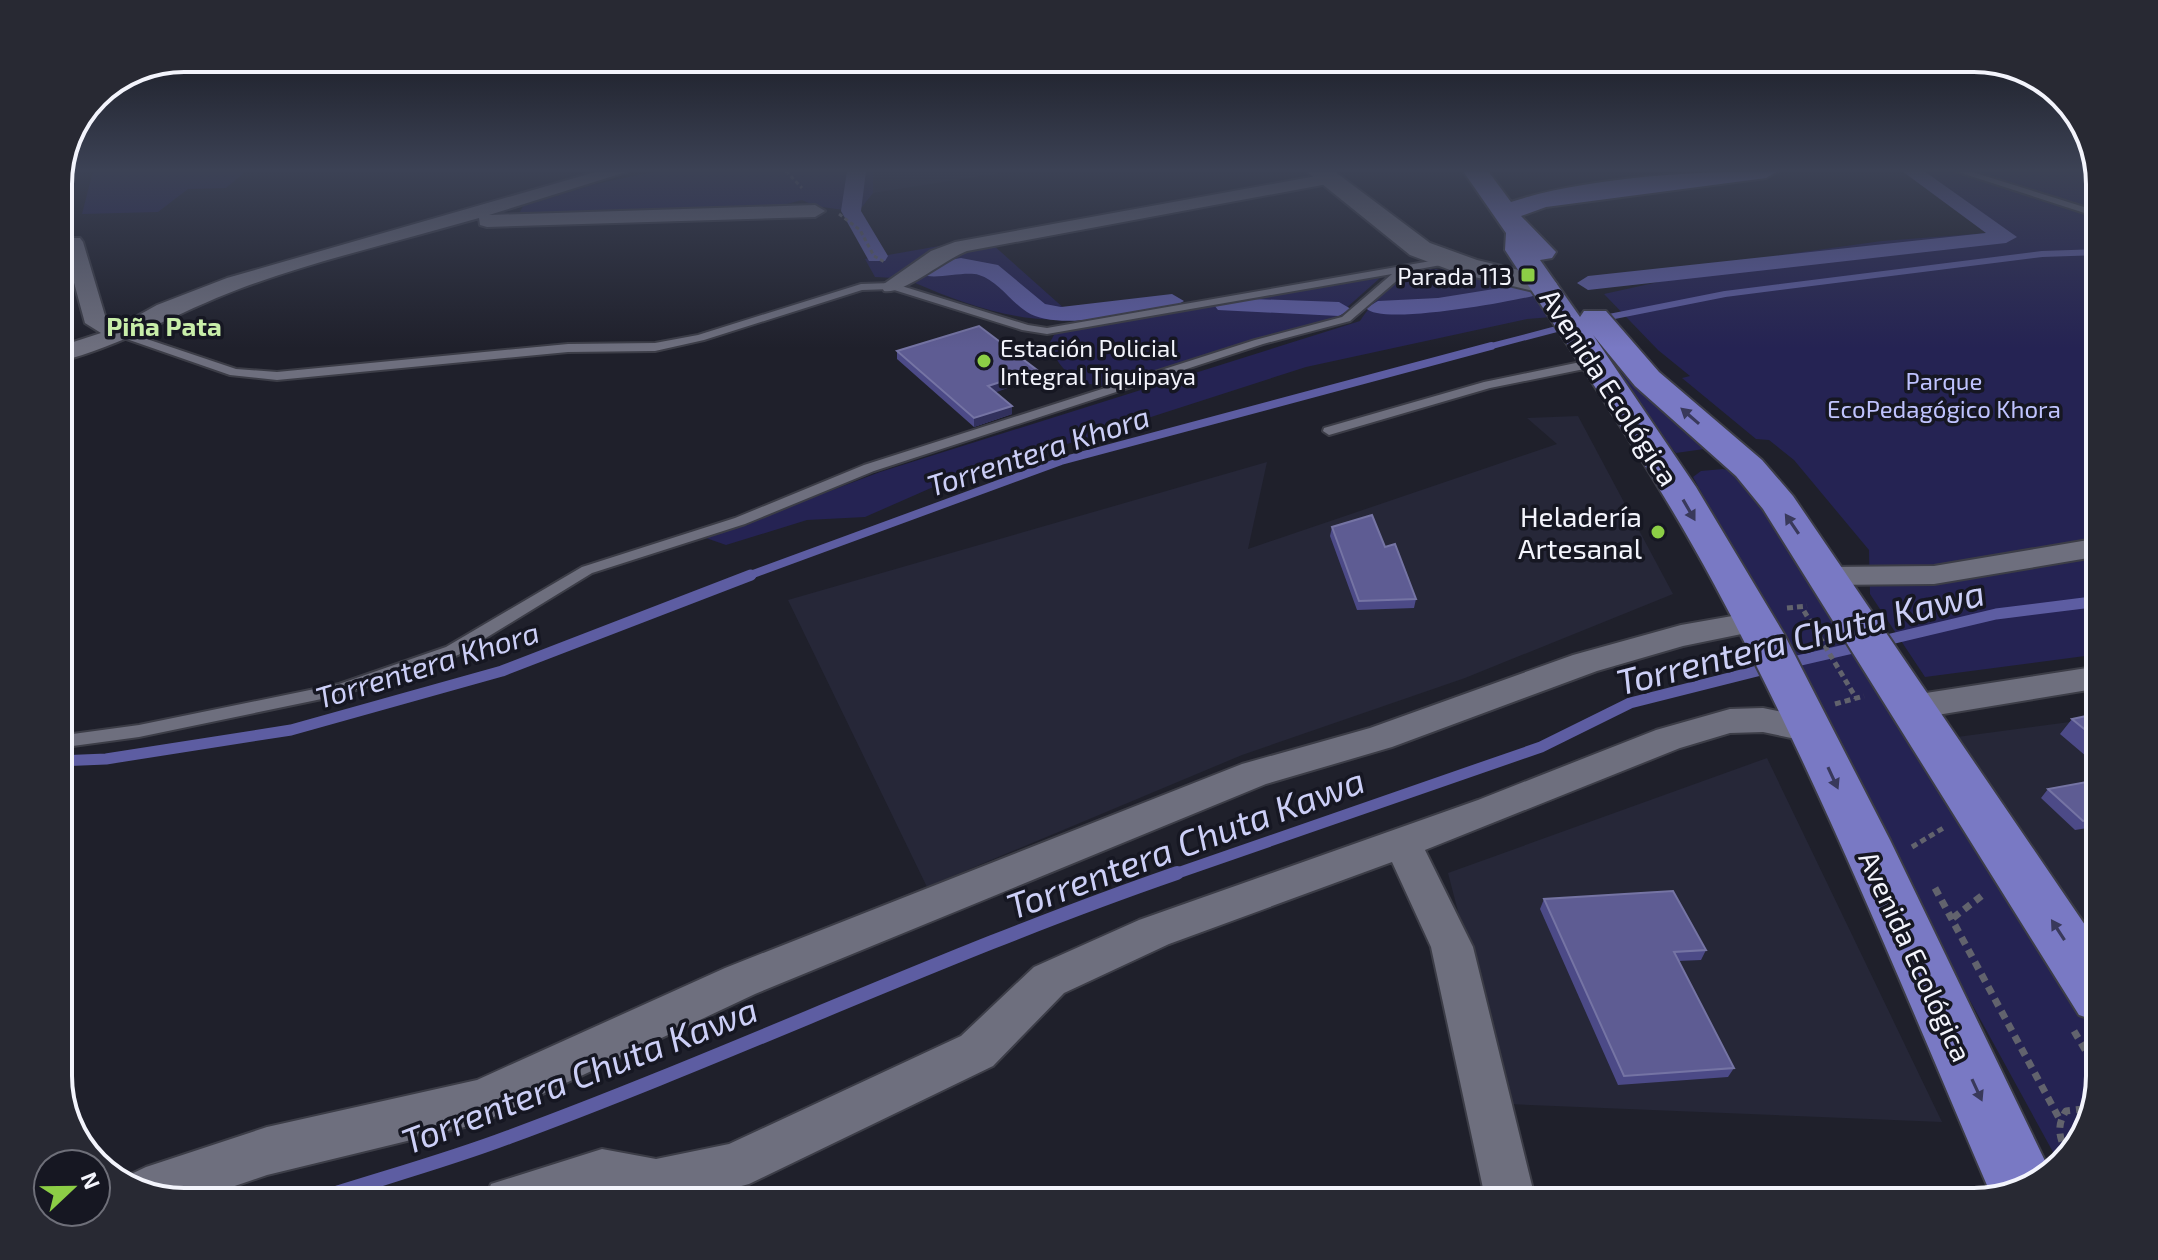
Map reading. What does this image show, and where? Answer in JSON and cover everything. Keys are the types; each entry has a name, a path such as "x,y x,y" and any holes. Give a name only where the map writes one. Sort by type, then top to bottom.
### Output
{"main road":[{"path":"1395,230 1420,249 1448,261 1542,284"},
{"name":"Avenida Ecológica","path":"1515,230 1519,250 1542,284 1576,307"},
{"name":"Avenida Ecológica","path":"1519,230 1576,307 1758,627 1825,712 2019,1179"},
{"name":"Avenida Ecológica","path":"1599,352 1647,379 1749,468 1779,504 1839,594 1878,694 2086,977"},
{"path":"1665,468 1698,459 1749,468"}],"street":[{"path":"72,350 122,334 165,310 235,283 415,230"},
{"path":"892,286 938,255 962,246 1044,230"},
{"path":"73,242 96,323 122,334"},
{"path":"1839,594 2086,549"},
{"path":"164,1186 267,1151 481,1101 740,981 1255,774 1380,738 1585,663 1681,636 1758,627"},
{"path":"1878,694 2086,678"},
{"path":"554,1188 602,1173 656,1183 732,1167 977,1051 1049,980 1154,932 1402,842 1668,739 1730,721 1825,712"},
{"path":"1402,842 1452,947 1508,1188"}],"lane":[{"path":"122,334 234,372 277,376 568,348 655,347 700,338 861,287 892,286 1026,328 1047,331 1448,261"},
{"path":"72,740 139,731 341,689 452,651 587,570 740,521 869,468 1259,342 1346,319 1404,269"},
{"path":"1329,431 1599,352"}],"path":[{"path":"857,230 883,263 920,268"},
{"path":"1809,621 1878,694 1825,712"},
{"path":"1912,847 1947,825"},
{"path":"1906,834 1915,856"},
{"path":"1926,876 1953,918 2060,1120"},
{"path":"1953,918 1988,890"},
{"path":"2063,1143 2058,1131 2060,1120 2066,1111 2081,1109"}],"shaded area":[{"path":"1578,416 1673,594 1465,678 1242,755 927,887 788,600 1267,462 1248,549 1557,444 1527,418"},
{"path":"2086,720 2086,928 1957,737"},
{"path":"1767,758 1942,1122 1508,1104 1448,873"}],"green space":[{"name":"Parque EcoPedagógico Khora","path":"1998,230 2086,230 2086,656 1925,677 1870,594 1869,550 1794,460 1769,440 1756,439 1682,378 1690,376 1658,350 1604,294 1781,255 1882,241 2001,232"},
{"path":"992,244 1075,318 1014,316 973,305 915,283 944,258"},
{"path":"945,245 917,259 894,278 875,277 865,259"},
{"path":"1432,269 1460,270 1534,285 1552,317 1527,319 1306,367 931,488 865,517 807,520 726,545 706,538 880,472 1360,321 1374,302 1391,288 1410,276"},
{"path":"1380,278 1335,318 1120,385 1096,385 1077,379 1061,366 1049,344 1054,335 1068,329"},
{"path":"1611,353 1726,451 1704,449 1676,453 1645,418"},
{"path":"1723,469 1740,473 1893,692 2086,1003 2085,1091 2078,1119 2054,1154 1887,849 1818,704 1693,477 1701,471"}],"building":[{"path":"979,326 1037,370 988,386 1012,406 974,418 897,351"},
{"path":"1372,515 1385,547 1395,544 1416,599 1359,601 1332,527"},
{"path":"2086,716 2086,730 2072,719"},
{"path":"2086,782 2086,820 2083,821 2048,789"},
{"path":"1673,891 1706,950 1674,952 1734,1068 1624,1076 1544,899"}],"waterway":[{"path":"862,230 877,256"},
{"path":"1588,283 2006,237 1996,230"},
{"name":"Torrentera Khora","path":"1599,319 1725,294 2042,254 2086,252"},
{"path":"926,270 961,265 990,270 1037,309 1061,314 1172,301"},
{"path":"1378,308 1438,305 1525,291"},
{"path":"1226,305 1339,309"},
{"name":"Torrentera Khora","path":"1484,348 1568,326"},
{"name":"Torrentera Khora","path":"745,577 1061,461 1491,346"},
{"name":"Torrentera Khora","path":"72,760 106,759 291,730 502,671 751,575"},
{"name":"Torrentera Chuta Kawa","path":"1878,642 1996,614 2086,603"},
{"name":"Torrentera Chuta Kawa","path":"1784,664 1862,646"},
{"name":"Torrentera Chuta Kawa","path":"1172,875 1541,747 1630,703 1769,668"},
{"name":"Torrentera Chuta Kawa","path":"353,1188 434,1163 593,1105 1009,935 1177,873"}],"place":[{"name":"Parada 113","path":"1528,275"},
{"name":"Estación Policial Integral Tiquipaya","path":"984,361"},
{"name":"Heladería Artesanal","path":"1658,532"}],"district":[{"name":"Piña Pata","path":"164,325"}]}
